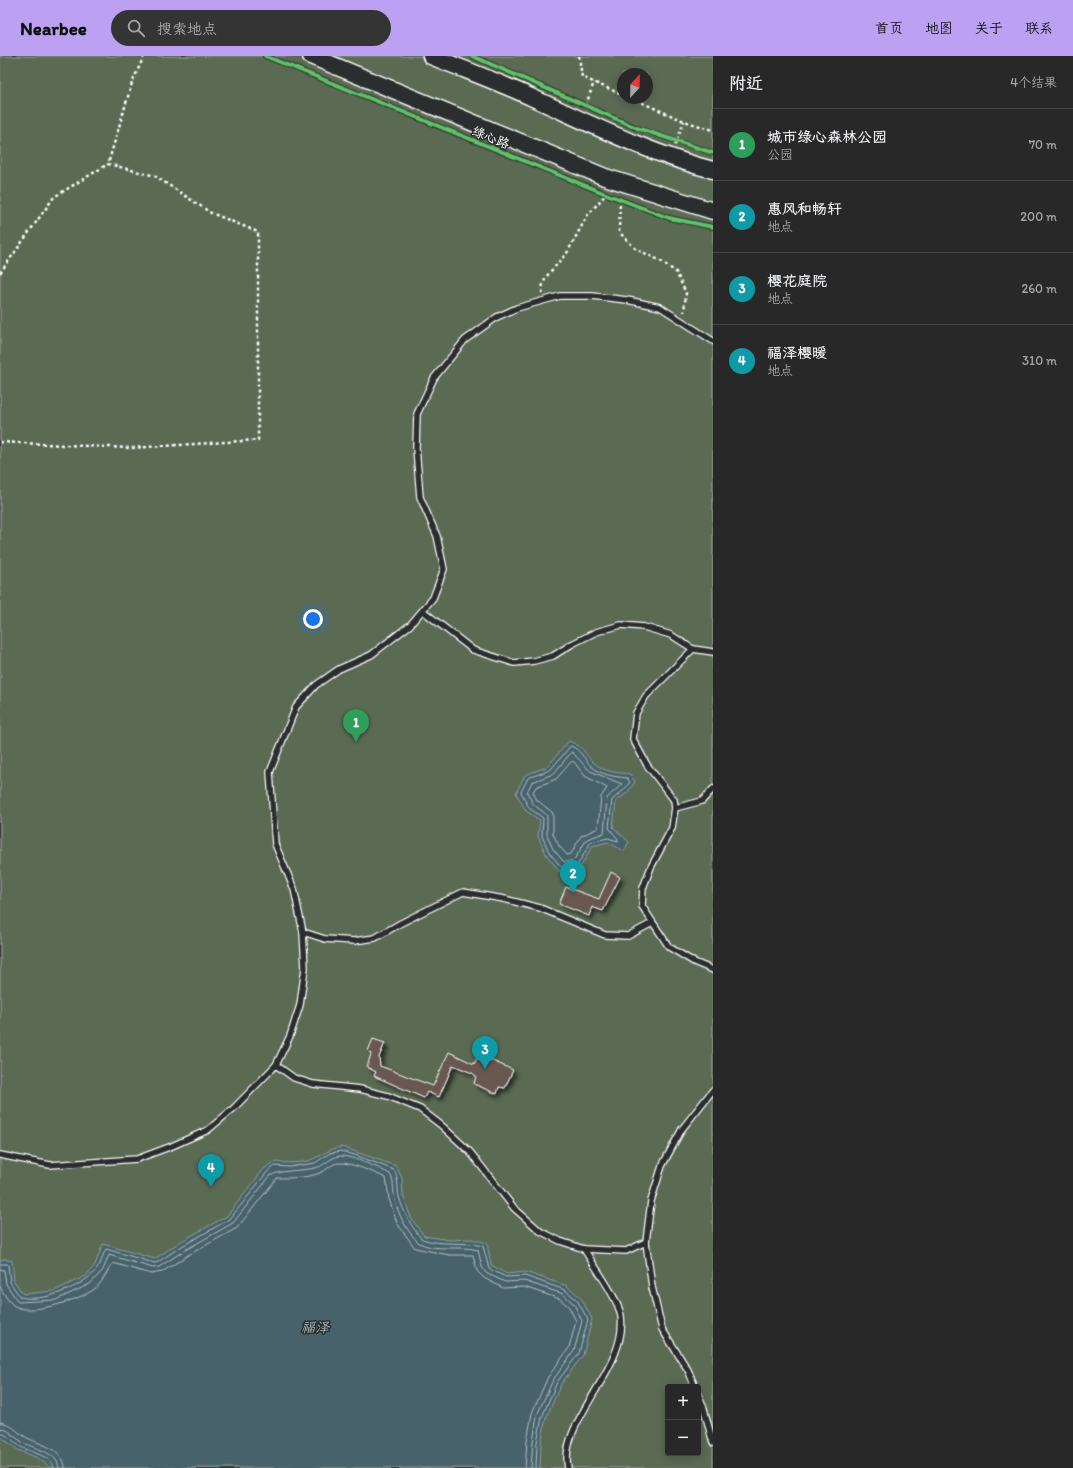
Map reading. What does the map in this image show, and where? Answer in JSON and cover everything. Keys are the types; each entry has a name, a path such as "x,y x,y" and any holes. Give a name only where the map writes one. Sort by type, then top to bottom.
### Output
{"main road":[{"name":"绿心路","path":"311,56 605,177 713,211"},
{"path":"431,56 515,90 624,140 671,158 713,170"}],"lane":[{"path":"0,1155 50,1165 137,1158 172,1146 208,1130 234,1108 276,1065 290,1036 300,1005 305,968 302,932 294,889 275,844 270,772 296,707 316,685 339,669 371,655 410,625 433,598 444,568 437,536 420,497 416,448 417,414 434,378 465,340 497,317 541,300 560,296 592,296 627,300 660,308 713,341"},
{"path":"423,611 473,650 514,663 534,662 553,656 572,644 596,632 621,625 644,627 670,635 693,649 713,652"},
{"path":"693,649 646,696 636,713 633,739 647,765 666,787 674,800 675,808 672,828 651,867 643,888 642,906 669,947 694,962 713,970"},
{"path":"675,808 702,801 713,789"},
{"path":"302,932 325,940 354,941 375,938 401,923 463,892 504,899 540,908 605,935 628,936 652,923"},
{"path":"276,1065 294,1078 313,1084 360,1088 388,1096 420,1109 441,1125 470,1152 514,1208 540,1231 584,1250 626,1251 646,1242"},
{"path":"694,1384 688,1370 662,1329 652,1287 646,1242 651,1201 662,1166 682,1129 713,1090"},
{"path":"568,1468 567,1460 573,1434 609,1368 619,1339 621,1316 613,1297 584,1250"},
{"path":"701,1401 713,1444"}],"path":[{"path":"0,273 54,197 108,164 132,82 144,56"},
{"path":"579,56 582,77 617,92"},
{"path":"586,105 594,82"},
{"path":"579,102 593,108"},
{"path":"645,104 684,121 713,130"},
{"path":"671,158 684,121"},
{"path":"670,140 684,144"},
{"path":"0,442 130,448 258,440 258,232 212,213 155,176 108,164"},
{"path":"599,191 626,202"},
{"path":"541,300 543,283 546,278 567,253 587,216 606,194"},
{"path":"620,199 619,232 636,249 659,260 676,272 686,292 683,321"}],"green space":[{"path":"0,56 713,56 713,1468 0,1468"}],"water":[{"path":"569,741 581,748 598,766 611,772 630,774 635,782 627,793 616,801 613,827 629,842 624,851 608,842 592,846 580,868 560,872 546,854 538,836 540,820 526,811 516,793 525,775 547,767"},
{"name":"福泽","path":"342,1147 396,1166 402,1178 403,1195 411,1218 424,1236 450,1240 471,1239 487,1243 491,1265 507,1274 525,1272 567,1286 581,1298 592,1319 583,1355 561,1384 546,1418 541,1443 540,1468 51,1468 38,1458 18,1450 0,1436 0,1260 5,1259 12,1261 14,1281 23,1294 54,1291 86,1276 95,1265 103,1244 155,1259 180,1242 227,1216 264,1169 274,1162 289,1163 311,1160 330,1150"}],"building":[{"path":"611,872 620,877 603,911 592,907 589,916 559,904 566,887 599,899"},
{"path":"373,1039 385,1043 379,1057 380,1066 433,1086 449,1052 474,1064 479,1055 513,1070 505,1088 499,1087 497,1094 474,1084 476,1076 453,1065 439,1097 427,1092 424,1098 374,1076 376,1072 367,1067 371,1054 368,1051"}],"cycle path":[{"path":"265,56 606,194 669,218 713,227"},
{"path":"472,56 637,128 713,153"}],"place":[{"name":"城市绿心森林公园","path":"356,742"},
{"name":"惠风和畅轩","path":"573,893"},
{"name":"樱花庭院","path":"485,1069"},
{"name":"福泽樱暖","path":"211,1187"}]}
